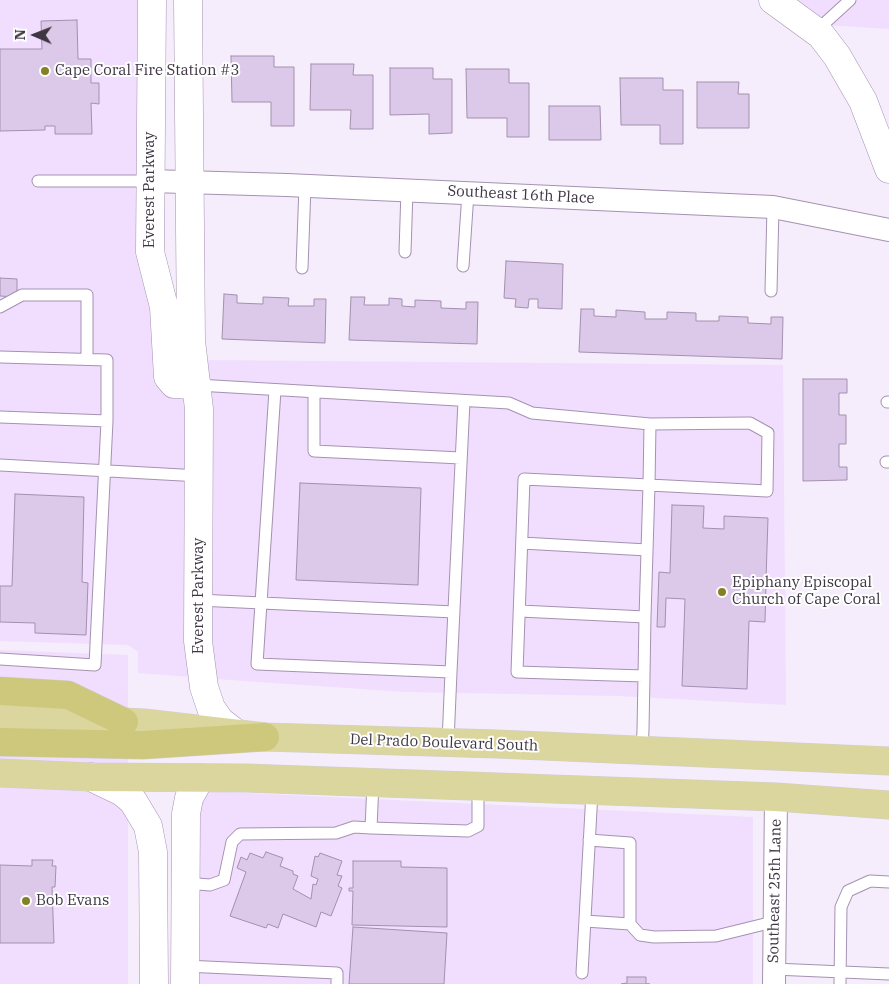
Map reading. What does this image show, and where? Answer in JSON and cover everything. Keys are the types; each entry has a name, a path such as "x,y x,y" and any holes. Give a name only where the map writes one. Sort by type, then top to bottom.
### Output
{"highway":[{"path":"0,691 68,695 124,722"},
{"path":"0,742 143,745 265,737"}],"main road":[{"name":"Del Prado Boulevard South","path":"0,716 124,722 265,737 448,742 889,761"},
{"path":"0,773 91,778 200,778 776,797 889,805"}],"street":[{"name":"Everest Parkway","path":"152,0 150,252 164,307 168,377 174,384 197,385"},
{"name":"Everest Parkway","path":"188,0 192,363 197,385 200,476 198,641 204,687 215,714 237,734"},
{"path":"773,0 815,32 837,56 864,101 889,169"},
{"name":"Southeast 16th Place","path":"150,181 407,190 773,207 889,230"},
{"path":"91,778 122,792 133,801 148,826 153,852 154,984"},
{"path":"185,975 186,814 189,798 200,778"},
{"name":"Southeast 25th Lane","path":"774,976 773,922 776,797"}],"lane":[{"path":"815,32 850,0"},
{"path":"38,181 150,181"},
{"path":"302,268 305,186"},
{"path":"404,252 407,190"},
{"path":"463,266 468,193"},
{"path":"771,291 773,207"},
{"path":"0,307 22,295 87,296 87,359"},
{"path":"0,357 108,360 106,471 95,665 0,659"},
{"path":"197,385 509,403 532,413 650,424 750,423 768,433 767,491 524,478 518,672 644,676"},
{"path":"275,390 257,664 451,672"},
{"path":"314,392 314,451 461,458"},
{"path":"448,742 464,401"},
{"path":"0,417 107,421"},
{"path":"642,750 650,424"},
{"path":"0,465 200,476"},
{"path":"522,543 647,550"},
{"path":"198,600 454,612"},
{"path":"520,611 645,617"},
{"path":"371,828 373,783"},
{"path":"185,883 210,885 224,880 232,842 240,834 336,833 354,827 468,830 478,826 478,787"},
{"path":"582,973 592,792"},
{"path":"589,840 630,843 630,924 640,935 654,937 716,936 773,922"},
{"path":"840,984 841,908 848,891 870,881 889,882"},
{"path":"585,921 630,924"},
{"path":"774,976 841,972 889,974"},
{"path":"185,975 337,974 337,984"}],"shaded area":[{"path":"0,0 139,0 153,359 186,396 190,677 138,673 138,652 128,645 0,641"},
{"path":"792,0 889,0 889,29 826,25"},
{"path":"204,360 783,365 786,705 618,696 405,692 215,679 210,640"},
{"path":"0,650 128,655 128,984 0,984"},
{"path":"205,791 753,817 753,984 198,984 198,815"}],"building":[{"name":"Cape Coral Fire Station #3","path":"77,20 78,59 91,59 91,83 99,83 99,104 91,103 92,134 55,134 55,126 45,126 45,130 0,131 0,49 42,49 41,21"},
{"path":"231,56 274,56 274,67 294,67 294,126 271,126 271,102 232,102"},
{"path":"311,64 354,64 353,75 373,75 373,129 350,129 351,110 310,110"},
{"path":"390,68 433,68 433,79 452,79 452,133 429,134 429,114 390,115"},
{"path":"466,69 509,69 509,83 529,83 529,137 507,137 507,118 467,118"},
{"path":"620,78 663,78 663,90 683,90 683,144 660,144 660,125 621,125"},
{"path":"697,82 739,82 738,94 749,94 749,128 697,128"},
{"path":"549,106 600,106 601,140 549,140"},
{"path":"506,261 563,264 562,309 538,308 538,299 529,299 528,308 515,307 516,299 504,298"},
{"path":"0,278 17,279 17,297 0,296"},
{"path":"224,294 237,295 237,303 263,304 263,297 289,298 288,306 314,306 314,299 326,299 325,343 222,339"},
{"path":"351,297 365,297 364,305 389,305 389,298 402,299 402,306 415,307 415,300 441,301 441,308 466,309 466,302 478,302 477,344 349,340"},
{"path":"581,309 594,309 594,316 616,317 616,310 645,312 645,319 667,319 667,312 696,313 696,321 719,321 719,316 748,317 748,323 771,324 771,317 783,317 782,359 579,352"},
{"path":"803,379 847,379 847,393 839,393 839,415 846,415 846,444 839,444 839,467 847,467 847,480 803,481"},
{"path":"300,483 421,488 418,585 296,580"},
{"path":"15,494 84,497 82,582 88,583 86,635 35,633 35,623 0,622 0,586 12,586"},
{"path":"672,505 704,506 703,528 724,529 724,516 768,518 766,579 762,579 761,585 766,585 765,622 749,621 747,689 682,686 685,599 666,598 665,627 657,627 659,572 670,573"},
{"path":"266,852 283,858 280,866 293,871 293,874 298,876 293,889 311,899 313,884 316,885 318,879 311,876 315,856 318,857 320,853 342,861 337,875 342,876 338,886 342,888 331,916 321,912 316,927 283,914 278,928 268,924 266,928 230,916 246,872 237,868 241,857 247,860 250,853 263,858"},
{"name":"Bob Evans","path":"32,860 53,860 52,866 56,866 55,887 52,887 54,943 0,943 0,865 32,866"},
{"path":"353,861 401,861 401,867 447,868 447,927 352,925 353,891 349,891 349,888 353,888"},
{"path":"353,927 447,933 444,984 349,984"},
{"path":"627,977 646,977 646,984 621,984 627,983"}],"place":[{"name":"Cape Coral Fire Station #3","path":"45,71"},
{"name":"Epiphany Episcopal Church of Cape Coral","path":"722,592"},
{"name":"Bob Evans","path":"26,901"}]}
